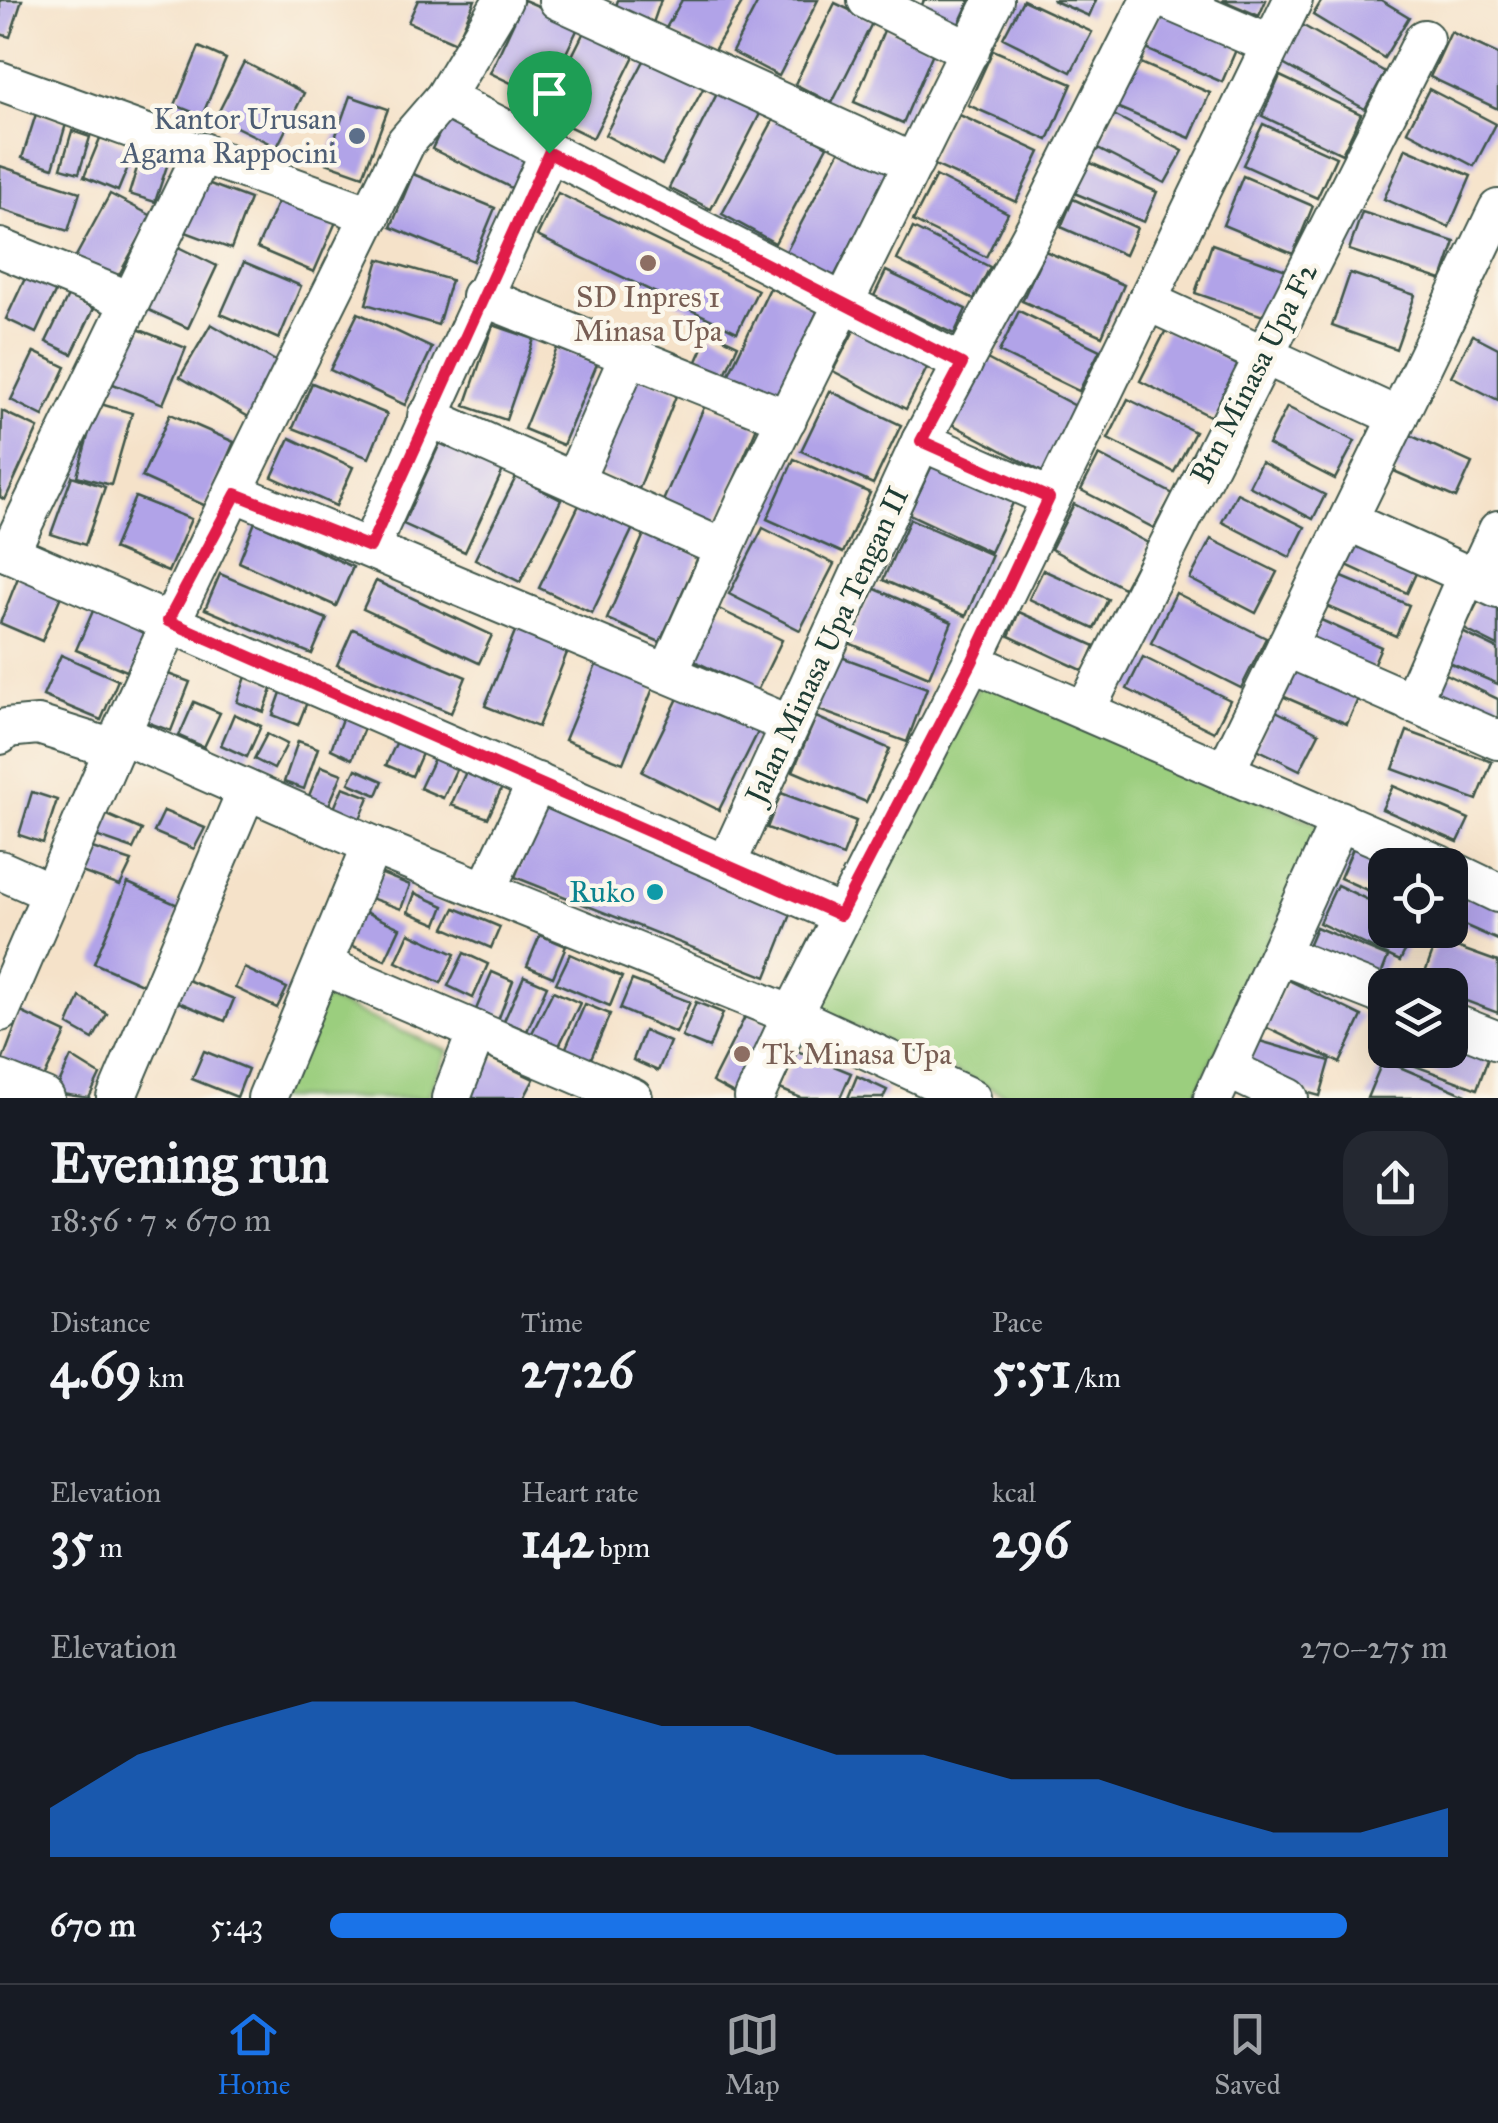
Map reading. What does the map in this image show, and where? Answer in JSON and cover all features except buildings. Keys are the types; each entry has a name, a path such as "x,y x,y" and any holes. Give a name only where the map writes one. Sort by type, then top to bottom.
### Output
{"street":[{"path":"0,1012 168,621 236,494 406,142 444,98 503,0"},
{"path":"558,0 914,163"},
{"path":"867,0 970,51"},
{"path":"668,671 787,419 994,0"},
{"name":"Jalan Minasa Upa Tengan II","path":"726,866 921,441 1150,0"},
{"path":"1168,0 1268,44"},
{"path":"754,1098 840,915 972,662 1268,44 1293,0"},
{"name":"Btn Minasa Upa F2","path":"1086,709 1424,39"},
{"path":"0,80 371,214"},
{"path":"444,98 962,364"},
{"path":"203,152 4,551 840,915"},
{"path":"370,547 549,153"},
{"path":"1225,772 1498,210"},
{"path":"0,248 128,300"},
{"path":"481,296 787,419"},
{"path":"1147,301 1261,358 1398,417"},
{"path":"574,481 629,356"},
{"path":"427,416 724,549"},
{"path":"921,441 1049,498"},
{"path":"236,494 788,724"},
{"path":"1348,521 1480,582"},
{"path":"1410,703 1480,582 1498,530"},
{"path":"1286,647 1498,740"},
{"path":"972,662 1402,848"},
{"path":"0,734 6,728 38,725 118,741 247,790 372,845 792,1015 971,1098"},
{"path":"486,890 538,782"},
{"path":"116,1098 247,790"},
{"path":"1288,1098 1219,1083 1340,820"},
{"path":"267,1098 372,845"},
{"path":"0,870 50,892"},
{"path":"1468,879 1498,893"},
{"path":"1281,955 1368,989"},
{"path":"325,966 609,1093"},
{"path":"1468,1029 1498,1041"},
{"path":"451,1098 477,1031"},
{"path":"0,1080 46,1098"}],"green space":[{"path":"982,679 1324,827 1194,1098 1013,1098 814,1009"},
{"path":"313,993 448,1051 428,1098 267,1098"}],"place":[{"name":"Kantor Urusan Agama Rappocini","path":"357,136"},
{"name":"SD Inpres 1 Minasa Upa","path":"648,263"},
{"name":"Ruko","path":"655,892"},
{"name":"Tk Minasa Upa","path":"742,1054"}],"route":[{"path":"549,153 962,364 921,441 1049,498 972,662 840,915 168,621 236,494 370,547 549,153"}]}
